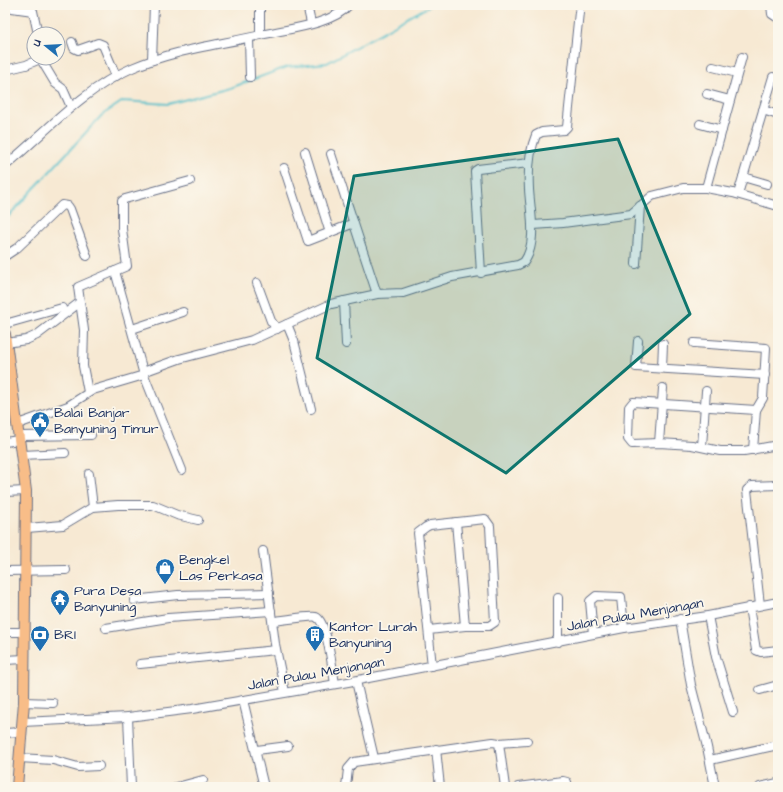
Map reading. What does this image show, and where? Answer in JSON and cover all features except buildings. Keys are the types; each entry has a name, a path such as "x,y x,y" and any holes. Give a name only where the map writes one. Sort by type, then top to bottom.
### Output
{"main road":[{"path":"6,338 8,377 18,424 26,491 27,528 24,702 17,787"}],"street":[{"path":"152,60 154,5"},
{"path":"260,5 260,35"},
{"path":"307,5 311,23"},
{"path":"5,165 71,107 116,76 152,60 311,23 339,14 349,5"},
{"path":"771,5 772,14 778,18"},
{"path":"5,7 31,10 34,13 36,26"},
{"path":"18,424 68,406 88,392 179,359 252,340 314,310 344,301 377,294 403,293 452,277 481,273 518,265 524,262 531,240 533,224 529,188 529,162 536,135 542,132 564,130 567,127 579,12"},
{"path":"248,38 250,77"},
{"path":"72,42 74,48 78,50 98,43 103,45 116,76"},
{"path":"706,188 742,57"},
{"path":"5,70 26,65"},
{"path":"45,66 55,83 63,89 71,107"},
{"path":"713,67 738,73"},
{"path":"738,194 773,77"},
{"path":"707,94 730,100"},
{"path":"763,110 778,115"},
{"path":"700,124 722,130"},
{"path":"305,152 330,233"},
{"path":"331,154 377,294"},
{"path":"481,273 475,171 478,169 529,162"},
{"path":"284,168 308,241 354,223"},
{"path":"743,177 767,184"},
{"path":"88,392 83,366 84,330 79,303 78,287 125,267 127,263 122,228 122,201 190,181"},
{"path":"533,224 563,223 631,214 652,196 674,189 706,188 738,194 778,206"},
{"path":"5,256 17,248 62,205 68,206 70,209 88,256"},
{"path":"636,264 640,206"},
{"path":"115,271 143,373 182,470"},
{"path":"257,283 272,321 277,329"},
{"path":"344,301 346,344"},
{"path":"6,338 26,340 37,335 79,303"},
{"path":"5,324 62,308"},
{"path":"132,329 183,312"},
{"path":"287,324 294,341 310,409"},
{"path":"638,341 636,367 765,375"},
{"path":"694,343 766,348 763,398 756,410 754,450"},
{"path":"662,368 663,344"},
{"path":"659,443 663,388"},
{"path":"702,446 706,391"},
{"path":"756,410 633,402 629,407 628,439 630,443 659,443 702,446 720,451 754,450 778,445"},
{"path":"5,442 19,438 91,435"},
{"path":"22,455 65,453"},
{"path":"89,474 93,507"},
{"path":"760,605 747,490 752,486 778,485"},
{"path":"5,492 26,491"},
{"path":"27,528 63,524 93,507 148,504 158,506 177,515 198,520"},
{"path":"429,630 491,625 496,620 490,526 485,519 426,527 418,533 432,666"},
{"path":"456,522 465,626"},
{"path":"263,551 276,650 285,692"},
{"path":"5,571 66,570"},
{"path":"134,600 178,595 269,593"},
{"path":"593,634 590,605 591,598 596,596 621,597 624,628"},
{"path":"558,598 558,642"},
{"name":"Jalan Pulau Menjangan","path":"5,733 22,727 128,718 356,681 624,628 708,616 778,602"},
{"path":"749,607 756,650 761,652 778,650"},
{"path":"106,628 168,618 271,611"},
{"path":"273,621 296,620 310,616 317,617 319,619 326,636 335,684"},
{"path":"708,616 716,657 733,712"},
{"path":"680,619 691,685 710,760 715,787"},
{"path":"5,632 25,632"},
{"path":"140,664 276,650"},
{"path":"5,660 25,659"},
{"path":"356,681 374,758"},
{"path":"760,690 778,685"},
{"path":"243,700 257,750 264,787"},
{"path":"24,702 53,703"},
{"path":"128,718 131,787"},
{"path":"346,787 346,776 350,764 354,762 493,742 527,741"},
{"path":"499,743 505,787"},
{"path":"710,760 778,745"},
{"path":"257,750 288,746"},
{"path":"436,749 440,787"},
{"path":"19,758 52,760 78,767 99,766"},
{"path":"177,787 202,780"},
{"path":"518,787 538,786 565,781 568,787"},
{"path":"760,787 778,783"}],"highlighted area":[{"path":"618,139 690,314 506,473 317,358 354,176"}],"waterway":[{"path":"5,220 102,115 123,101 168,104 230,88 287,67 327,63 431,5"}],"place":[{"name":"Balai Banjar Banyuning Timur","path":"40,438"},
{"name":"Bengkel Las Perkasa","path":"165,585"},
{"name":"Pura Desa Banyuning","path":"60,616"},
{"name":"BRI","path":"40,652"},
{"name":"Kantor Lurah Banyuning","path":"315,652"}]}
